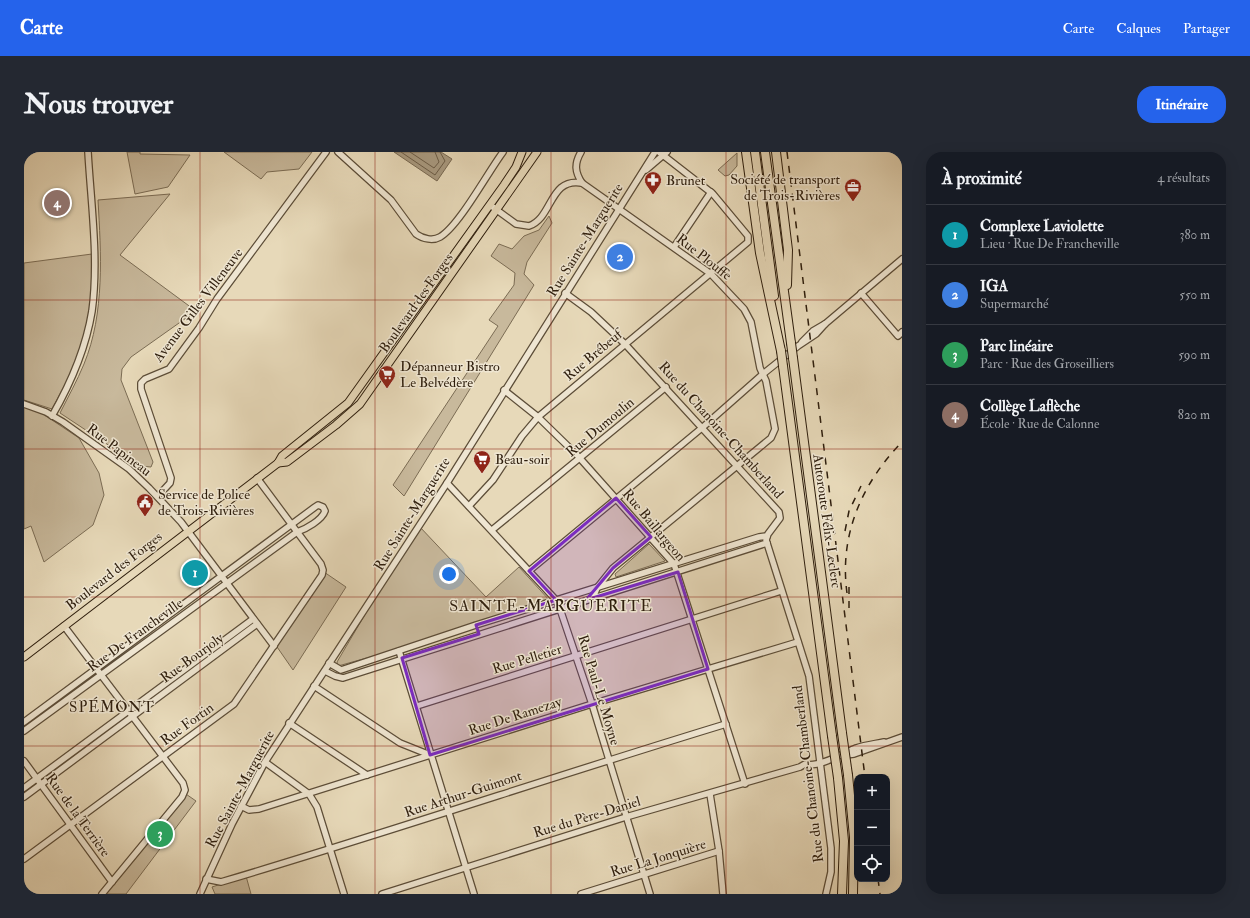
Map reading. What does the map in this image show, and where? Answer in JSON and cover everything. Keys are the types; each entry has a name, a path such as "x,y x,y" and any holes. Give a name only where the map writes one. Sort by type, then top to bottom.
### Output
{"highway":[{"path":"746,152 760,253 781,351"},
{"name":"Autoroute Félix-Leclerc","path":"755,152 838,778 844,835 842,894"},
{"name":"Autoroute Félix-Leclerc","path":"765,152 787,316 794,345 793,358 848,775 854,837 853,894"},
{"path":"776,152 788,250 787,316"}],"main road":[{"name":"Boulevard des Forges","path":"278,464 282,456 345,408 490,205 516,167 522,152"},
{"path":"528,152 537,153"},
{"name":"Boulevard des Forges","path":"24,657 257,478 278,464 287,462 336,425 364,399 537,153"},
{"path":"405,324 413,329"},
{"path":"356,393 364,399"}],"street":[{"path":"52,416 77,366 88,332 92,309 94,258 88,152"},
{"name":"Avenue Gilles Villeneuve","path":"158,496 170,483 171,478 141,389 142,382 145,378 169,368 199,328 217,299 326,152"},
{"path":"338,152 391,200 416,234 432,239 441,236 456,220 503,152"},
{"path":"581,152 576,167 577,174 582,183"},
{"name":"Rue Sainte-Marguerite","path":"200,894 241,806 265,762 447,483 504,390 655,152"},
{"path":"641,174 663,153 711,192 674,247"},
{"path":"490,205 516,224 529,226 540,218 563,186 571,182 582,183"},
{"name":"Rue Plouffe","path":"582,183 711,274 741,305 748,315 760,368 768,387 774,433 737,466"},
{"name":"Rue Brébeuf","path":"469,506 493,480 522,436 538,417 746,245 749,239 711,192"},
{"path":"529,571 703,427 794,345 825,324 902,259"},
{"name":"Rue du Chanoine-Chamberland","path":"565,293 591,312 625,344 703,427 779,512 779,520 767,536 767,543 809,678 832,861 831,877 826,894"},
{"path":"861,294 900,334"},
{"name":"Rue Dumoulin","path":"492,530 666,387"},
{"name":"Rue Baillargeon","path":"504,390 538,417 580,459 651,536 674,564 678,572 745,784"},
{"name":"Rue Papineau","path":"24,404 52,416 129,469 158,496 188,531 274,646"},
{"path":"594,598 597,588 613,568 737,466"},
{"path":"257,478 298,532"},
{"name":"Rue Paul-Le Moyne","path":"447,483 556,600 577,656 650,894"},
{"name":"Rue De Francheville","path":"24,722 316,506 324,507 324,515 227,583 24,731"},
{"name":"Rue Fortin","path":"24,859 234,704 322,576 323,570 298,532"},
{"path":"329,663 341,670 476,625 759,537 767,536"},
{"path":"325,671 343,678 767,543"},
{"name":"Rue Pelletier","path":"417,706 781,591"},
{"name":"Rue Bourjoly","path":"24,788 253,619"},
{"name":"Rue Bourjoly","path":"24,797 257,624"},
{"path":"476,625 479,634"},
{"path":"64,626 102,674 183,783 185,790 182,797 102,894"},
{"name":"Rue De Ramezay","path":"241,806 249,810 259,810 592,704 798,642"},
{"path":"399,651 474,894"},
{"path":"314,686 400,743 430,755"},
{"path":"290,723 367,775"},
{"name":"Rue Arthur-Guimont","path":"206,879 221,882 330,850 608,760 726,724"},
{"name":"Rue du Père-Daniel","path":"382,894 626,817 800,768 804,769 809,765 839,756 854,754 884,742 902,737"},
{"name":"Rue de la Terrière","path":"24,761 112,882"},
{"path":"265,762 309,794 317,808 344,894"},
{"path":"710,794 719,851 723,894"},
{"name":"Rue La Jonquière","path":"581,894 719,851"}],"highlighted area":[{"path":"616,498 651,537 613,568 586,600 678,572 708,669 430,755 402,658 479,634 476,625 556,600 529,571"}],"shaded area":[{"path":"127,152 140,152 140,154 190,155 168,187 135,194"},
{"path":"224,152 312,152 299,169 267,172 261,179"},
{"path":"737,153 737,166 729,175 725,176 718,170"},
{"path":"170,194 120,255 196,311 131,357 122,369 121,380 153,462 151,467 140,466 60,413 84,364 91,344 95,324 100,283 98,200"},
{"path":"549,216 552,223 527,262 524,274 534,285 404,496 393,485 498,326 489,320 514,285 515,273 491,256 499,244 512,249 524,236 539,230"},
{"path":"92,254 95,288 88,327 76,364 52,409 24,400 24,263"},
{"path":"24,407 37,410 79,438 99,473 104,495 93,525 44,562 31,526 24,529"},
{"path":"419,526 486,597 519,567 551,602 399,649 338,666 337,662 397,560"},
{"path":"649,544 665,561 616,577 615,574"},
{"path":"324,572 346,587 293,670 275,644"},
{"path":"183,792 196,801 126,894 99,894"},
{"path":"246,876 251,894 215,894 212,887"}],"water":[{"path":"394,152 441,152 452,159 437,181"}],"railway":[{"path":"787,152 865,774"},
{"path":"847,593 845,572 847,551 850,531 856,511 875,475 902,442"},
{"path":"845,531 849,511 861,486"},
{"path":"849,587 849,615"},
{"path":"878,882 880,894"}],"place":[{"name":"Brunet","path":"653,195"},
{"name":"Société de transport de Trois-Rivières","path":"853,202"},
{"name":"Collège Laflèche","path":"57,203"},
{"name":"IGA","path":"620,257"},
{"name":"Dépanneur Bistro Le Belvédère","path":"387,389"},
{"name":"Beau-soir","path":"482,474"},
{"name":"Service de Police de Trois-Rivières","path":"145,517"},
{"name":"Complexe Laviolette","path":"195,573"},
{"name":"Parc linéaire","path":"160,834"}],"district":[{"name":"SAINTE-MARGUERITE","path":"551,606"},
{"name":"SPÉMONT","path":"112,707"}]}
